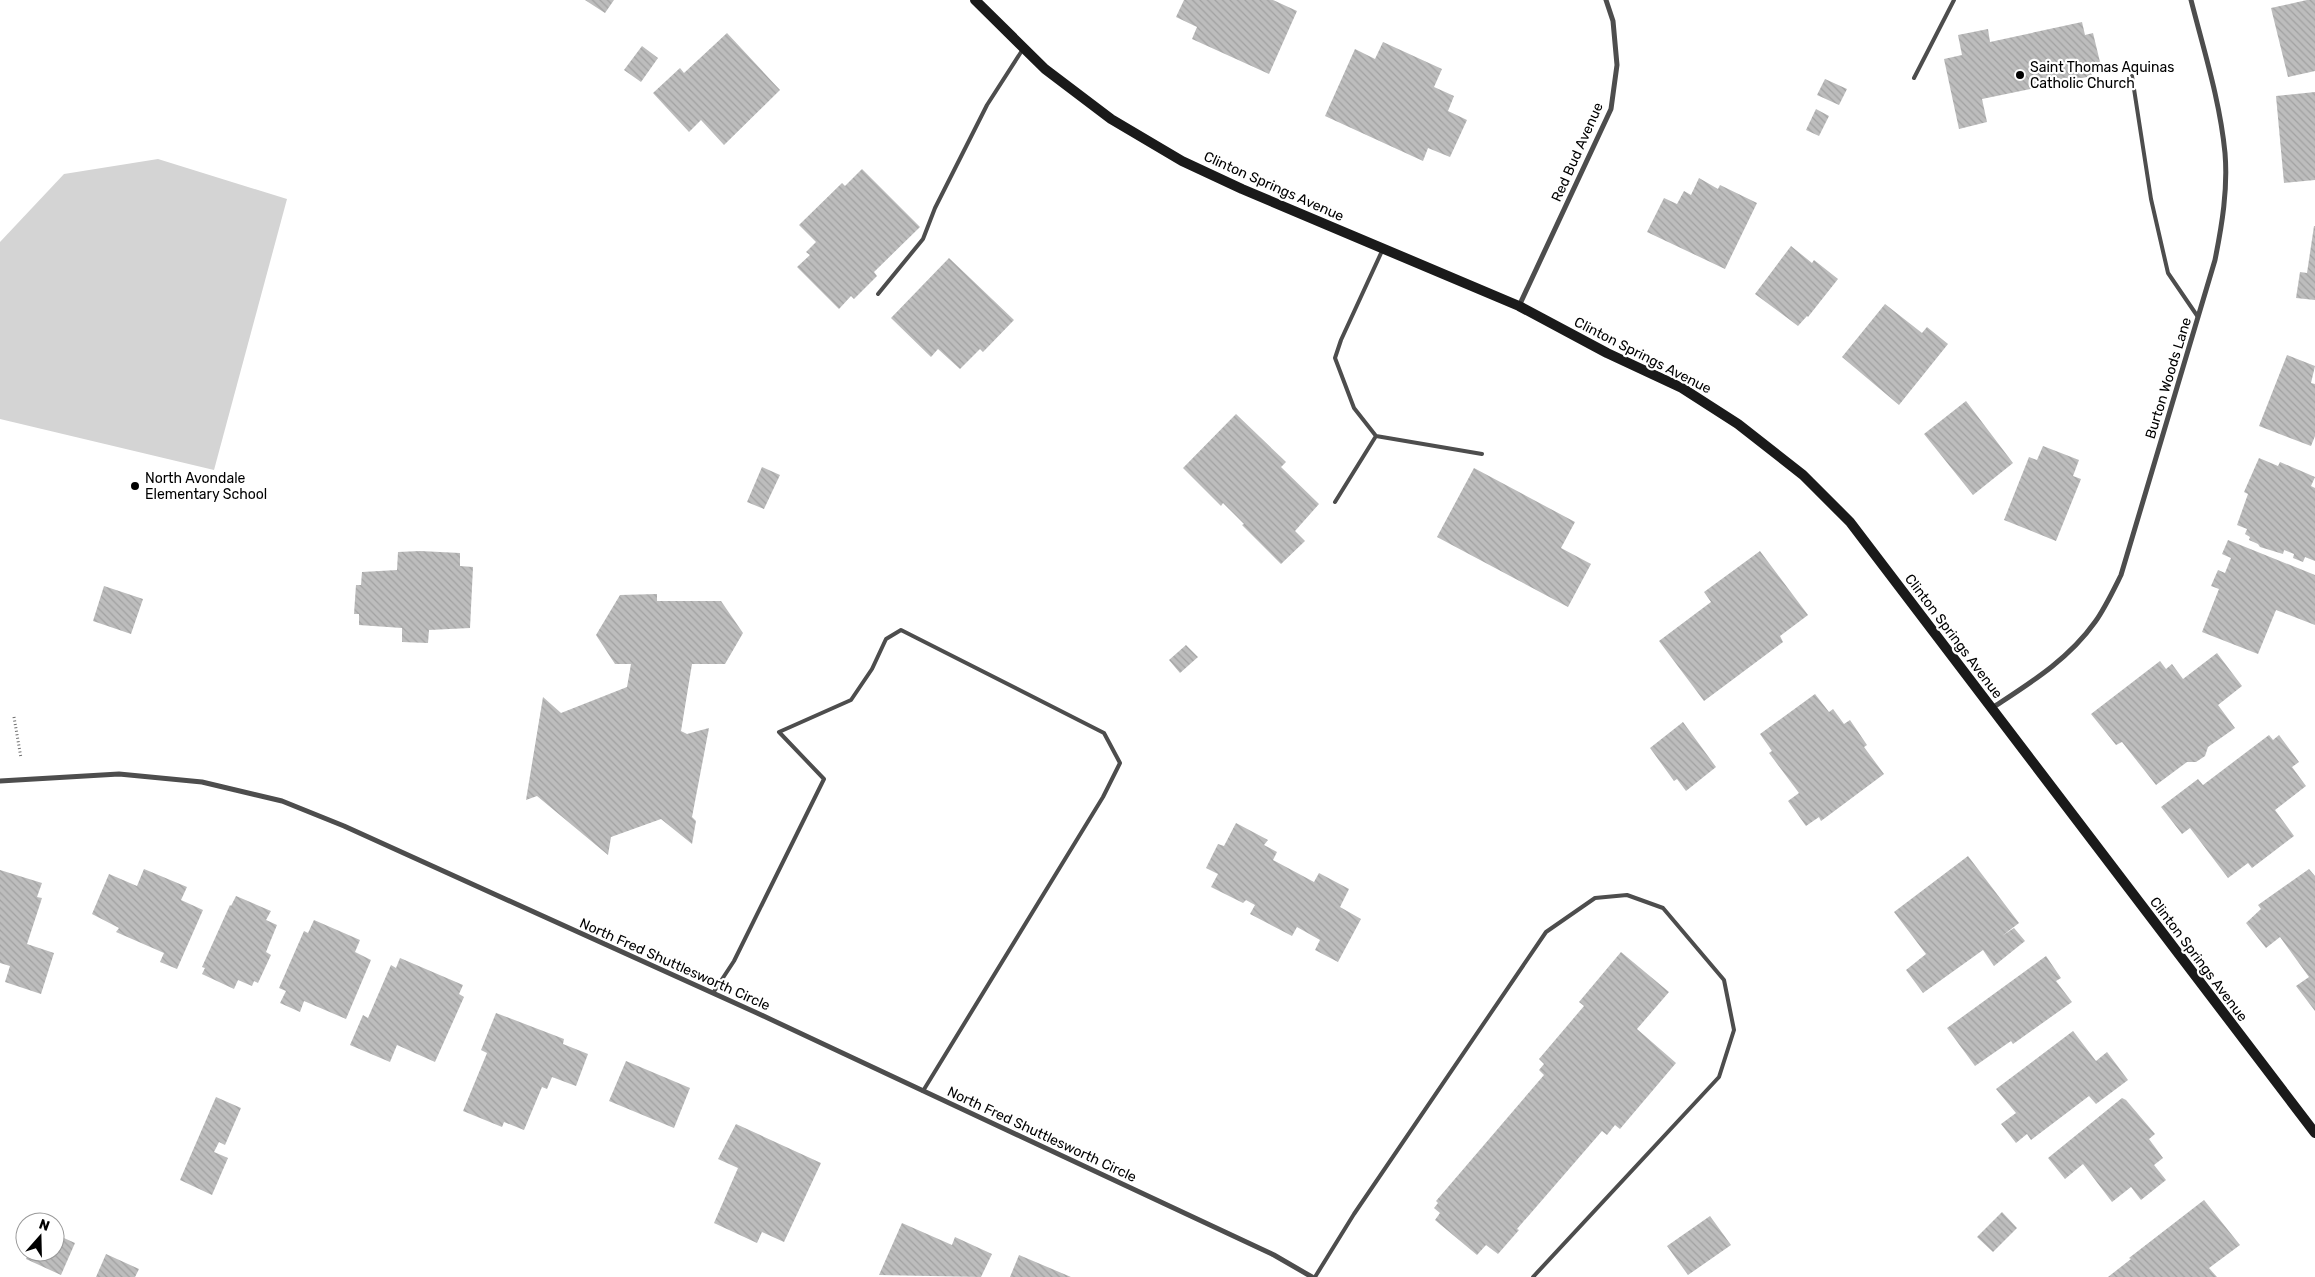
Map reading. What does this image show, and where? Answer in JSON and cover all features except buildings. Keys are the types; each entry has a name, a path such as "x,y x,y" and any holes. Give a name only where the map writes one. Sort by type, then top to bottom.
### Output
{"street":[{"name":"Clinton Springs Avenue","path":"975,0 1046,70 1111,119 1182,161 1519,306 1607,353 1682,388 1738,424 1804,475 1850,522 2315,1132"},
{"name":"Red Bud Avenue","path":"1519,306 1611,109 1618,65 1613,20 1606,0"},
{"name":"Burton Woods Lane","path":"1992,708 2046,672 2073,649 2096,622 2121,575 2215,260 2224,208 2225,155 2218,102 2191,0"},
{"name":"North Fred Shuttlesworth Circle","path":"0,782 119,774 202,782 282,801 344,826 713,993 1265,1250 1313,1277"}],"lane":[{"path":"1914,78 1954,0"},
{"path":"878,294 923,239 935,208 987,105 1023,49"},
{"path":"2132,76 2151,198 2168,273 2198,317"},
{"path":"1383,248 1341,340 1335,358 1354,408 1376,436 1482,454"},
{"path":"1335,502 1376,436"},
{"path":"713,993 734,961 824,779 779,732 851,700 872,669 886,638 901,630 1104,733 1120,763 1103,797 923,1091"},
{"path":"1313,1277 1546,932 1595,898 1627,895 1663,908 1724,980 1734,1030 1719,1077 1533,1277"}],"path":[{"path":"14,717 25,780"}],"shaded area":[{"path":"158,159 287,199 214,470 0,419 0,242 64,174"}],"place":[{"name":"Saint Thomas Aquinas Catholic Church","path":"2020,75"},
{"name":"North Avondale Elementary School","path":"135,486"}]}
